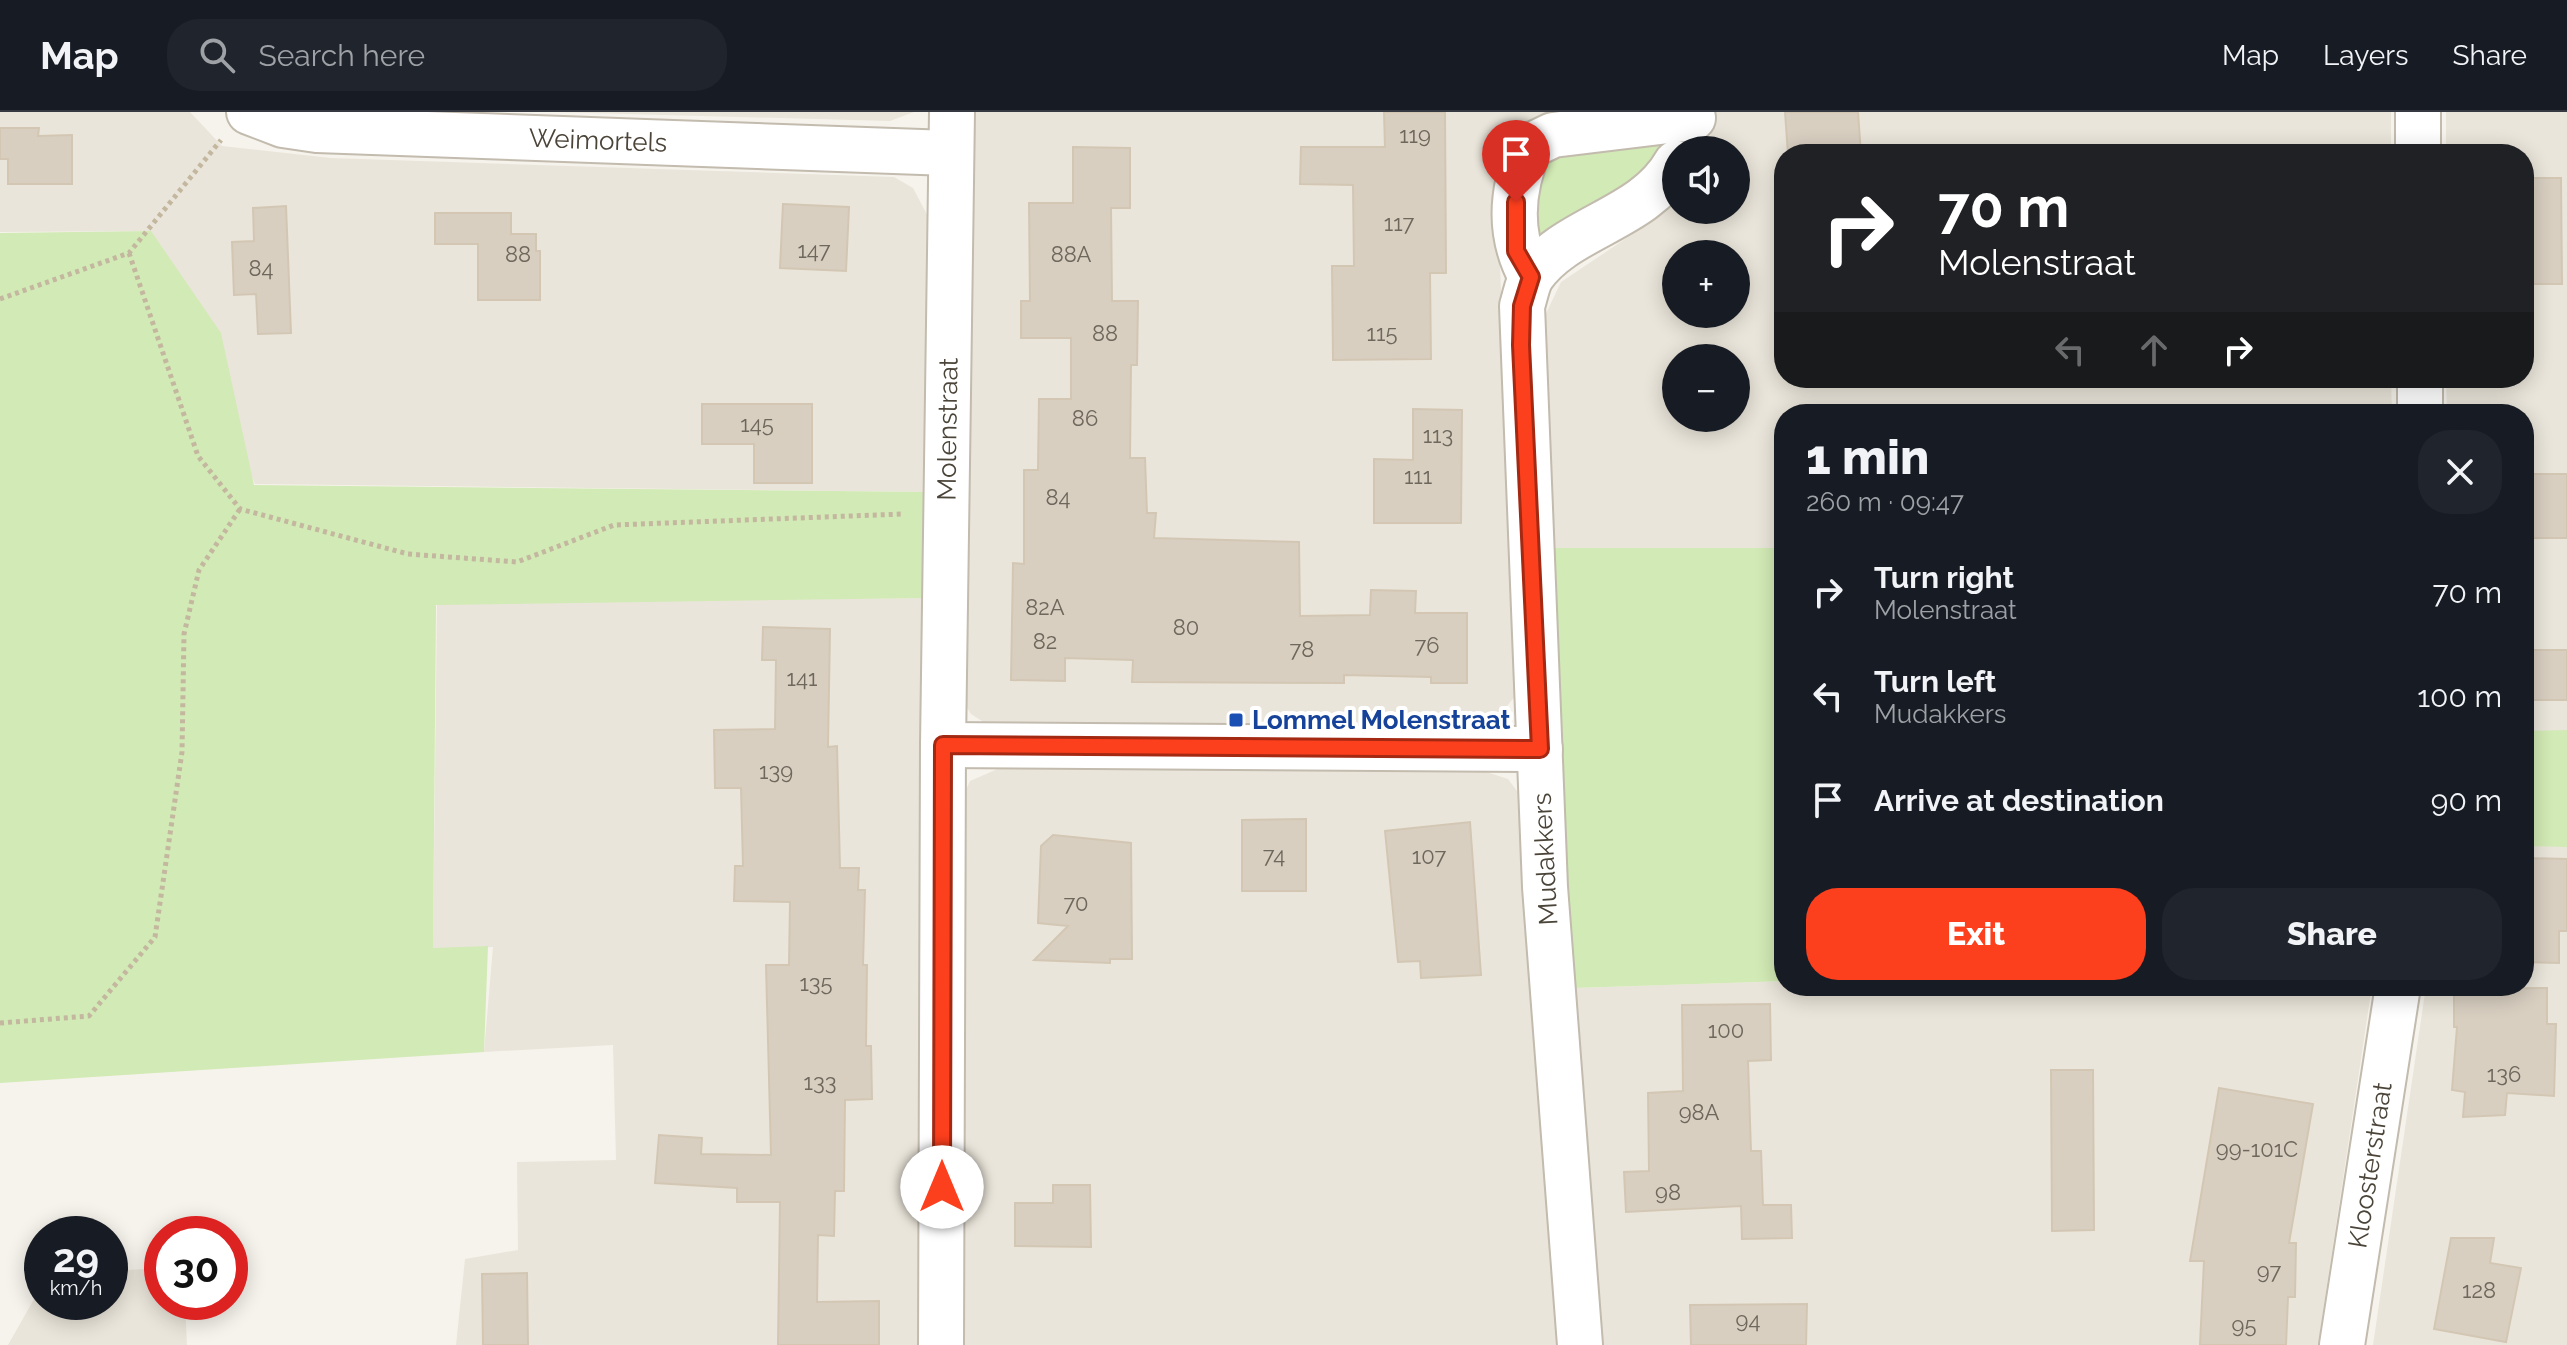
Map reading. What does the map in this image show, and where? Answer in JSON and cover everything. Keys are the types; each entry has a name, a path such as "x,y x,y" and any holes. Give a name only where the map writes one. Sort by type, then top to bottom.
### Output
{"street":[{"path":"2418,112 2418,144"},
{"name":"Weimortels","path":"237,124 283,125 317,130 950,132"},
{"path":"1662,181 1654,192 1586,233 1531,277 1516,251 1519,172 1530,146 1553,135 1690,127"},
{"name":"Molenstraat","path":"941,1345 943,745 950,132"},
{"name":"Mudakkers","path":"1531,277 1522,306 1521,345 1545,887 1580,1345"},
{"path":"943,745 1540,749"},
{"name":"Kloosterstraat","path":"2342,1345 2396,996"}],"path":[{"path":"0,299 129,253 237,124"},
{"path":"129,253 198,456 240,509 408,554 517,562 614,525 945,512"},
{"path":"0,1023 89,1016 155,937 182,752 184,634 199,570 240,509"}],"shaded area":[{"path":"0,112 190,112 222,146 331,158 894,177 913,188 931,222 929,492 255,484 151,231 0,232"},
{"path":"554,112 914,112 890,121"},
{"path":"970,112 1585,112 1529,122 1496,158 1516,695 1491,726 1469,730 988,725 971,714 961,698"},
{"path":"1716,112 2391,112 2391,144 1774,144 1774,388 2391,388 2392,404 1774,404 1774,548 1549,548 1540,326 1561,282 1662,213 1662,224 1750,224 1750,136 1710,136"},
{"path":"2446,112 2567,112 2567,1345 2373,1345 2425,996 2534,996 2534,404 2447,404 2446,388 2534,388 2534,144 2446,144"},
{"path":"929,598 923,1345 456,1345 465,1259 518,1250 517,1162 616,1160 613,1045 484,1052 493,947 433,949 437,603"},
{"path":"1009,764 1471,767 1508,779 1520,795 1559,1345 961,1345 963,796 970,781"},
{"path":"1774,981 1774,996 2370,996 2318,1345 1598,1345 1574,988"},
{"path":"144,1269 144,1320 186,1320 187,1345 8,1345 24,1317 24,1320 128,1320 128,1270"}],"green space":[{"path":"1658,138 1662,141 1662,157 1656,167 1546,243 1532,240 1533,176 1553,155"},
{"path":"151,231 221,333 254,485 929,492 929,598 436,605 433,948 488,946 484,1052 0,1083 0,233"},
{"path":"1549,548 1774,548 1774,981 1574,988"},
{"path":"2567,730 2567,847 2534,846 2534,731"}],"building":[{"path":"1384,112 1445,112 1446,273 1430,273 1431,359 1333,360 1332,266 1354,266 1353,185 1300,184 1301,147 1385,147"},
{"path":"1785,112 1858,112 1860,144 1787,144"},
{"path":"0,128 39,128 38,136 72,135 72,184 8,184 8,159 0,159"},
{"path":"1073,147 1130,148 1130,208 1111,208 1112,301 1138,301 1137,365 1131,365 1130,458 1145,458 1147,513 1156,513 1154,538 1299,542 1300,616 1370,615 1371,590 1416,591 1415,613 1467,613 1467,683 1431,683 1431,677 1344,675 1344,683 1132,682 1133,660 1065,658 1065,681 1011,680 1013,563 1024,564 1024,470 1038,470 1039,399 1071,399 1071,338 1021,338 1021,301 1030,301 1029,203 1073,203"},
{"path":"2534,178 2561,178 2562,284 2534,284"},
{"path":"783,204 849,207 846,271 780,268"},
{"path":"286,206 291,333 258,334 256,294 234,295 232,242 254,241 253,208"},
{"path":"435,213 511,213 511,234 536,234 536,251 540,251 540,300 478,300 478,244 435,244"},
{"path":"702,404 812,404 812,483 754,483 754,444 702,444"},
{"path":"1413,409 1462,410 1461,523 1374,523 1374,459 1413,460"},
{"path":"2534,474 2567,474 2567,538 2534,538"},
{"path":"763,627 830,629 828,747 837,746 840,868 859,868 858,890 865,890 863,965 867,965 866,1046 871,1046 872,1099 845,1100 844,1191 835,1191 834,1236 818,1235 817,1302 879,1301 879,1345 778,1345 780,1202 737,1202 737,1188 655,1183 659,1135 702,1138 701,1154 771,1155 766,965 789,965 790,902 734,901 735,866 743,866 741,788 715,788 714,730 775,729 776,660 762,660"},
{"path":"2534,650 2567,650 2567,700 2534,700"},
{"path":"1306,819 1306,891 1242,891 1242,820"},
{"path":"1470,822 1481,975 1421,978 1420,961 1398,962 1385,831"},
{"path":"1053,835 1131,843 1132,959 1110,959 1110,963 1034,960 1068,926 1038,923 1041,846"},
{"path":"2534,858 2567,859 2567,931 2559,931 2559,963 2534,962"},
{"path":"2534,988 2547,988 2547,1024 2556,1024 2554,1096 2507,1093 2505,1115 2463,1117 2465,1092 2452,1090 2457,1027 2454,1027 2454,996 2534,996"},
{"path":"1770,1004 1771,1060 1748,1061 1751,1151 1761,1151 1763,1205 1791,1205 1792,1238 1742,1239 1741,1206 1626,1212 1624,1172 1649,1171 1648,1093 1683,1091 1682,1005"},
{"path":"2051,1070 2093,1070 2094,1230 2052,1231"},
{"path":"2219,1088 2313,1104 2289,1243 2296,1243 2295,1297 2288,1297 2286,1345 2200,1345 2204,1261 2190,1261"},
{"path":"1053,1185 1090,1185 1091,1247 1015,1246 1015,1203 1053,1203"},
{"path":"2451,1238 2494,1238 2490,1263 2521,1268 2506,1342 2434,1329"},
{"path":"527,1273 528,1345 483,1345 482,1274"},
{"path":"1807,1304 1806,1345 1691,1345 1690,1305"}],"place":[{"name":"Lommel Molenstraat","path":"1236,720"}],"route":[{"path":"942,1187 943,745 1540,749 1521,345 1522,306 1531,277 1516,251 1516,202"}]}
